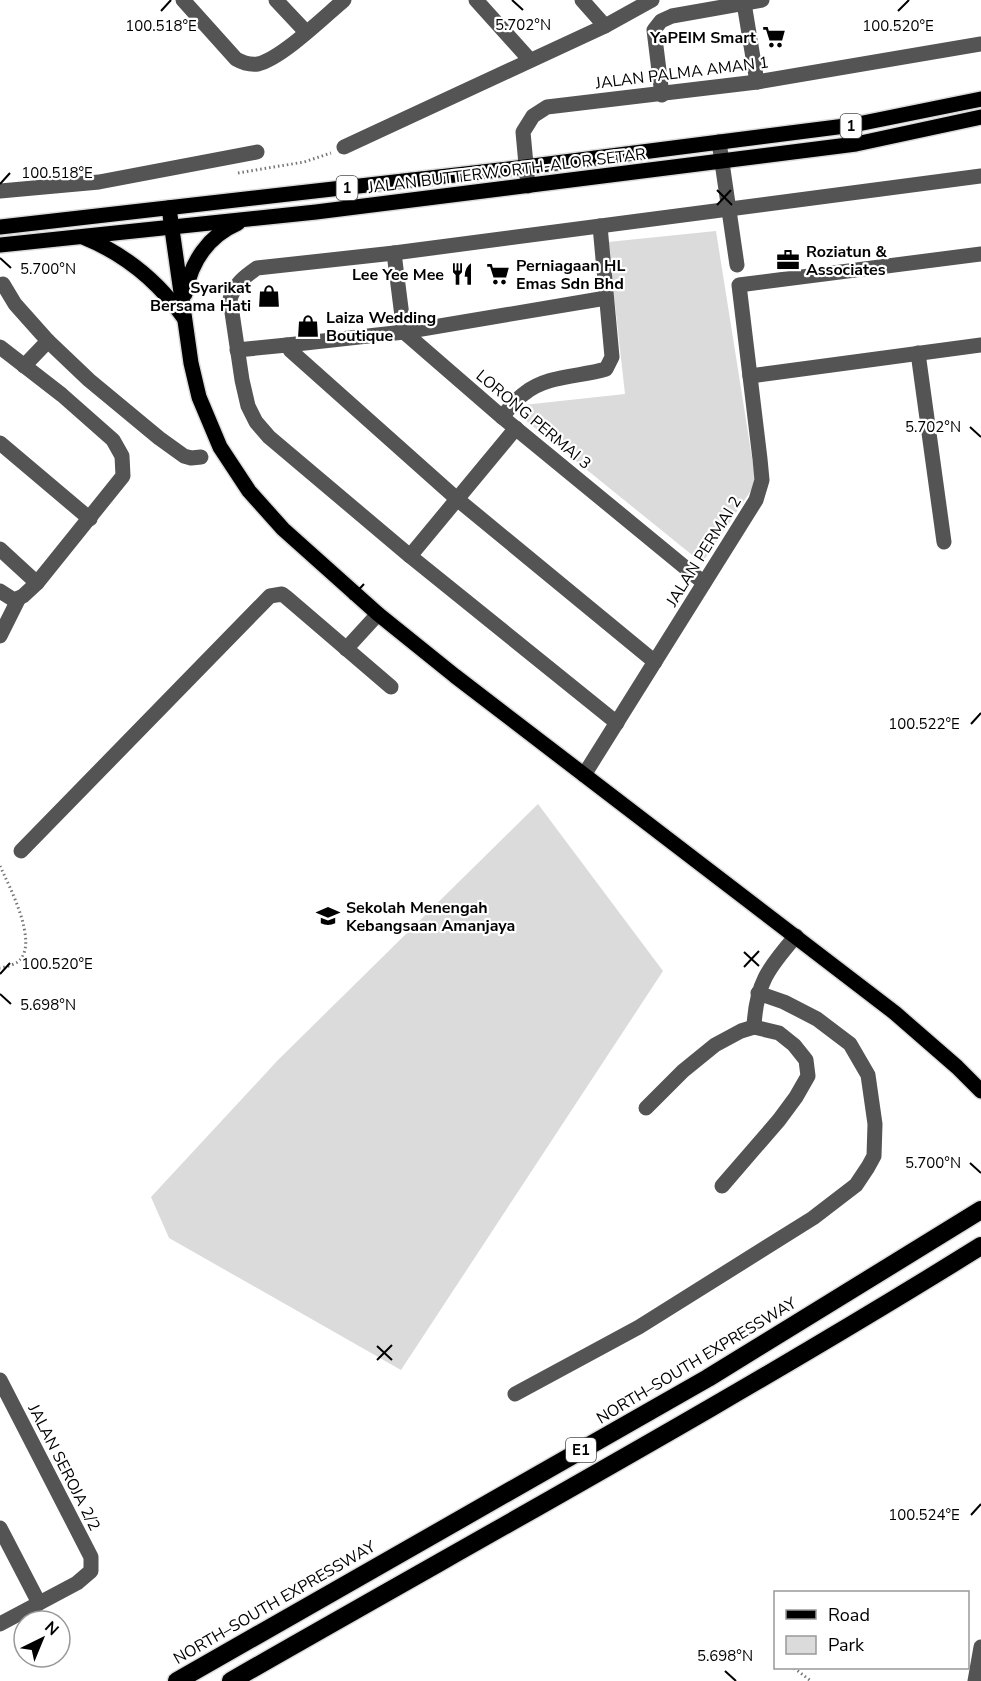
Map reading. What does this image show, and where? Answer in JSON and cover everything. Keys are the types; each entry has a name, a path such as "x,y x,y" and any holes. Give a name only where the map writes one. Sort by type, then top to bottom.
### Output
{"highway":[{"name":"NORTH–SOUTH EXPRESSWAY","path":"177,1681 708,1378 981,1210"},
{"name":"E1","path":"231,1681 697,1416 872,1314 981,1246"}],"main road":[{"name":"JALAN BUTTERWORTH-ALOR SETAR","path":"0,227 525,167 853,125 980,99"},
{"name":"JALAN BUTTERWORTH-ALOR SETAR","path":"0,245 244,220 856,144 981,117"},
{"path":"169,208 191,363 199,397 220,447 249,491 284,529 378,614 455,676 924,1036 981,1091"},
{"path":"186,321 185,293 193,266 219,233 244,220"},
{"path":"81,237 99,244 133,264 162,290 186,321"}],"street":[{"path":"183,0 236,59 248,64 261,63 280,53 344,0"},
{"path":"276,0 306,32"},
{"path":"476,0 531,60"},
{"path":"582,0 605,26"},
{"path":"344,147 605,26 652,0"},
{"path":"662,94 654,30 661,21 672,16 762,0"},
{"path":"744,3 757,82"},
{"name":"JALAN PALMA AMAN 1","path":"528,186 523,132 533,116 547,107 757,82 981,44"},
{"path":"719,142 737,265"},
{"path":"0,191 99,182 257,152"},
{"path":"617,723 410,556 269,437 248,406 230,299 234,288 244,276 257,268 394,253 981,176"},
{"path":"502,417 525,393 548,381 606,369 612,357 600,226"},
{"path":"394,253 404,332"},
{"name":"JALAN PERMAI 2","path":"584,775 756,500 762,480 739,285 981,254"},
{"path":"3,284 15,303 48,341 89,380 184,456 191,458 201,456"},
{"path":"237,350 404,332 606,298"},
{"name":"LORONG PERMAI 3","path":"404,332 502,417 704,583"},
{"path":"24,366 48,341"},
{"path":"287,345 457,499 655,662"},
{"path":"750,376 981,345"},
{"path":"0,347 62,395 113,440 122,456 123,476 37,583 23,596 16,599 0,636"},
{"path":"918,353 944,542"},
{"path":"410,556 516,428"},
{"path":"0,443 90,519"},
{"path":"0,549 37,583"},
{"path":"0,591 16,599"},
{"path":"21,851 270,596 282,594 286,597 391,687"},
{"path":"346,649 378,614"},
{"path":"754,1027 755,1005 764,977 796,936"},
{"path":"515,1394 639,1327 813,1218 856,1185 868,1167 874,1156 875,1135 868,1075 850,1044 817,1019 784,1002 758,993"},
{"path":"646,1108 683,1071 715,1045 741,1031 754,1027 779,1033 794,1045 806,1059 808,1076 779,1119 722,1186"},
{"name":"JALAN SEROJA 2/2","path":"1,1384 91,1557 91,1571 77,1583 39,1603"},
{"path":"0,1528 39,1603 0,1624"},
{"path":"975,1681 980,1654"}],"path":[{"path":"0,866 22,917 26,934 24,953 18,961 0,968"},
{"path":"795,1669 811,1681"}],"green space":[{"path":"716,231 756,483 702,563 524,419 523,405 625,394 608,242"},
{"path":"538,804 663,971 401,1370 169,1238 151,1197 278,1060"}],"place":[{"name":"YaPEIM Smart","path":"774,37"},
{"name":"Roziatun & Associates","path":"788,260"},
{"name":"Lee Yee Mee","path":"462,274"},
{"name":"Perniagaan HL Emas Sdn Bhd","path":"498,274"},
{"name":"Syarikat Bersama Hati","path":"269,296"},
{"name":"Laiza Wedding Boutique","path":"308,326"},
{"name":"Sekolah Menengah Kebangsaan Amanjaya","path":"328,916"}]}
